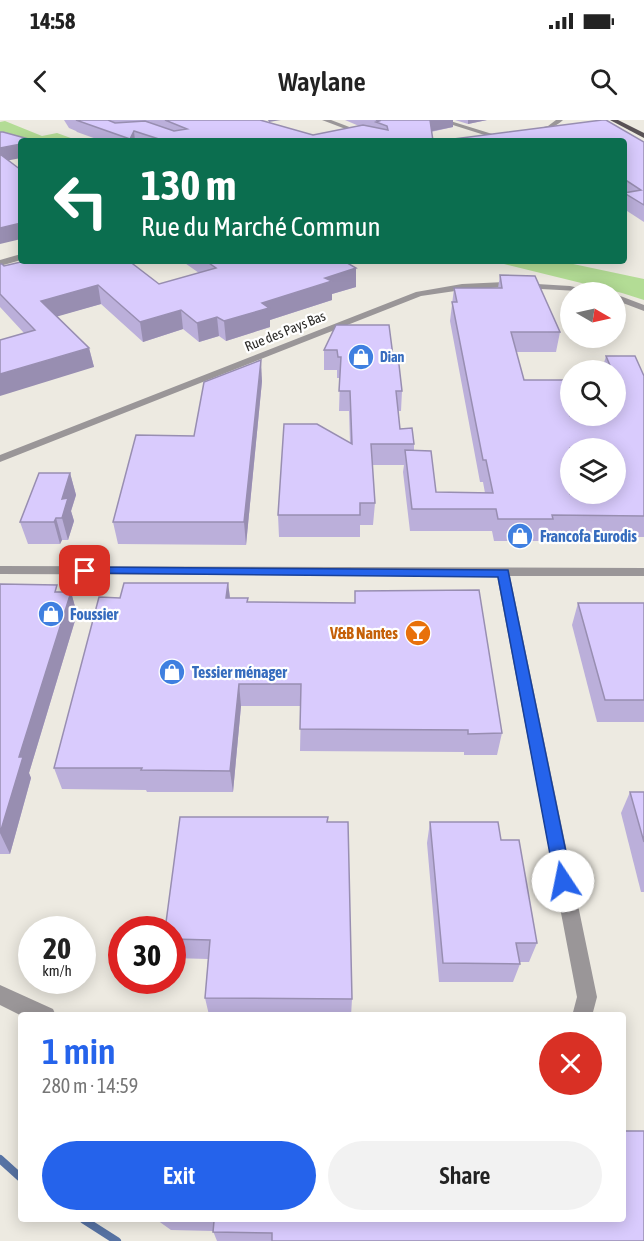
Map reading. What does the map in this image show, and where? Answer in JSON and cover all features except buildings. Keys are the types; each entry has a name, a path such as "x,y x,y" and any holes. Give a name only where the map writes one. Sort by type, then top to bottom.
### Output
{"main road":[{"path":"610,122 644,136"}],"street":[{"path":"325,120 374,138"},
{"path":"440,120 500,138"},
{"path":"536,129 543,123 542,120"},
{"path":"506,138 550,127 560,120"},
{"path":"610,122 644,143"},
{"path":"346,134 356,132"},
{"path":"0,263 18,258"},
{"name":"Rue des Pays Bas","path":"0,459 419,294 459,287 500,284 560,288"},
{"path":"626,301 644,308"},
{"path":"0,570 644,572"},
{"path":"503,573 587,997 583,1012"},
{"path":"0,995 37,1012"}],"green space":[{"path":"5,121 42,136 57,133 71,138 18,138 18,140 0,137 0,122"},
{"path":"504,264 573,264 644,279 644,300 626,294 626,282 577,282"}],"waterway":[{"path":"0,1159 18,1175"},
{"path":"87,1222 117,1241"}],"place":[{"name":"Dian","path":"361,357"},
{"name":"Francofa Eurodis","path":"520,536"},
{"name":"Foussier","path":"51,614"},
{"name":"V&B Nantes","path":"418,633"},
{"name":"Tessier ménager","path":"172,672"}],"route":[{"path":"85,571 503,573 563,881"}]}
